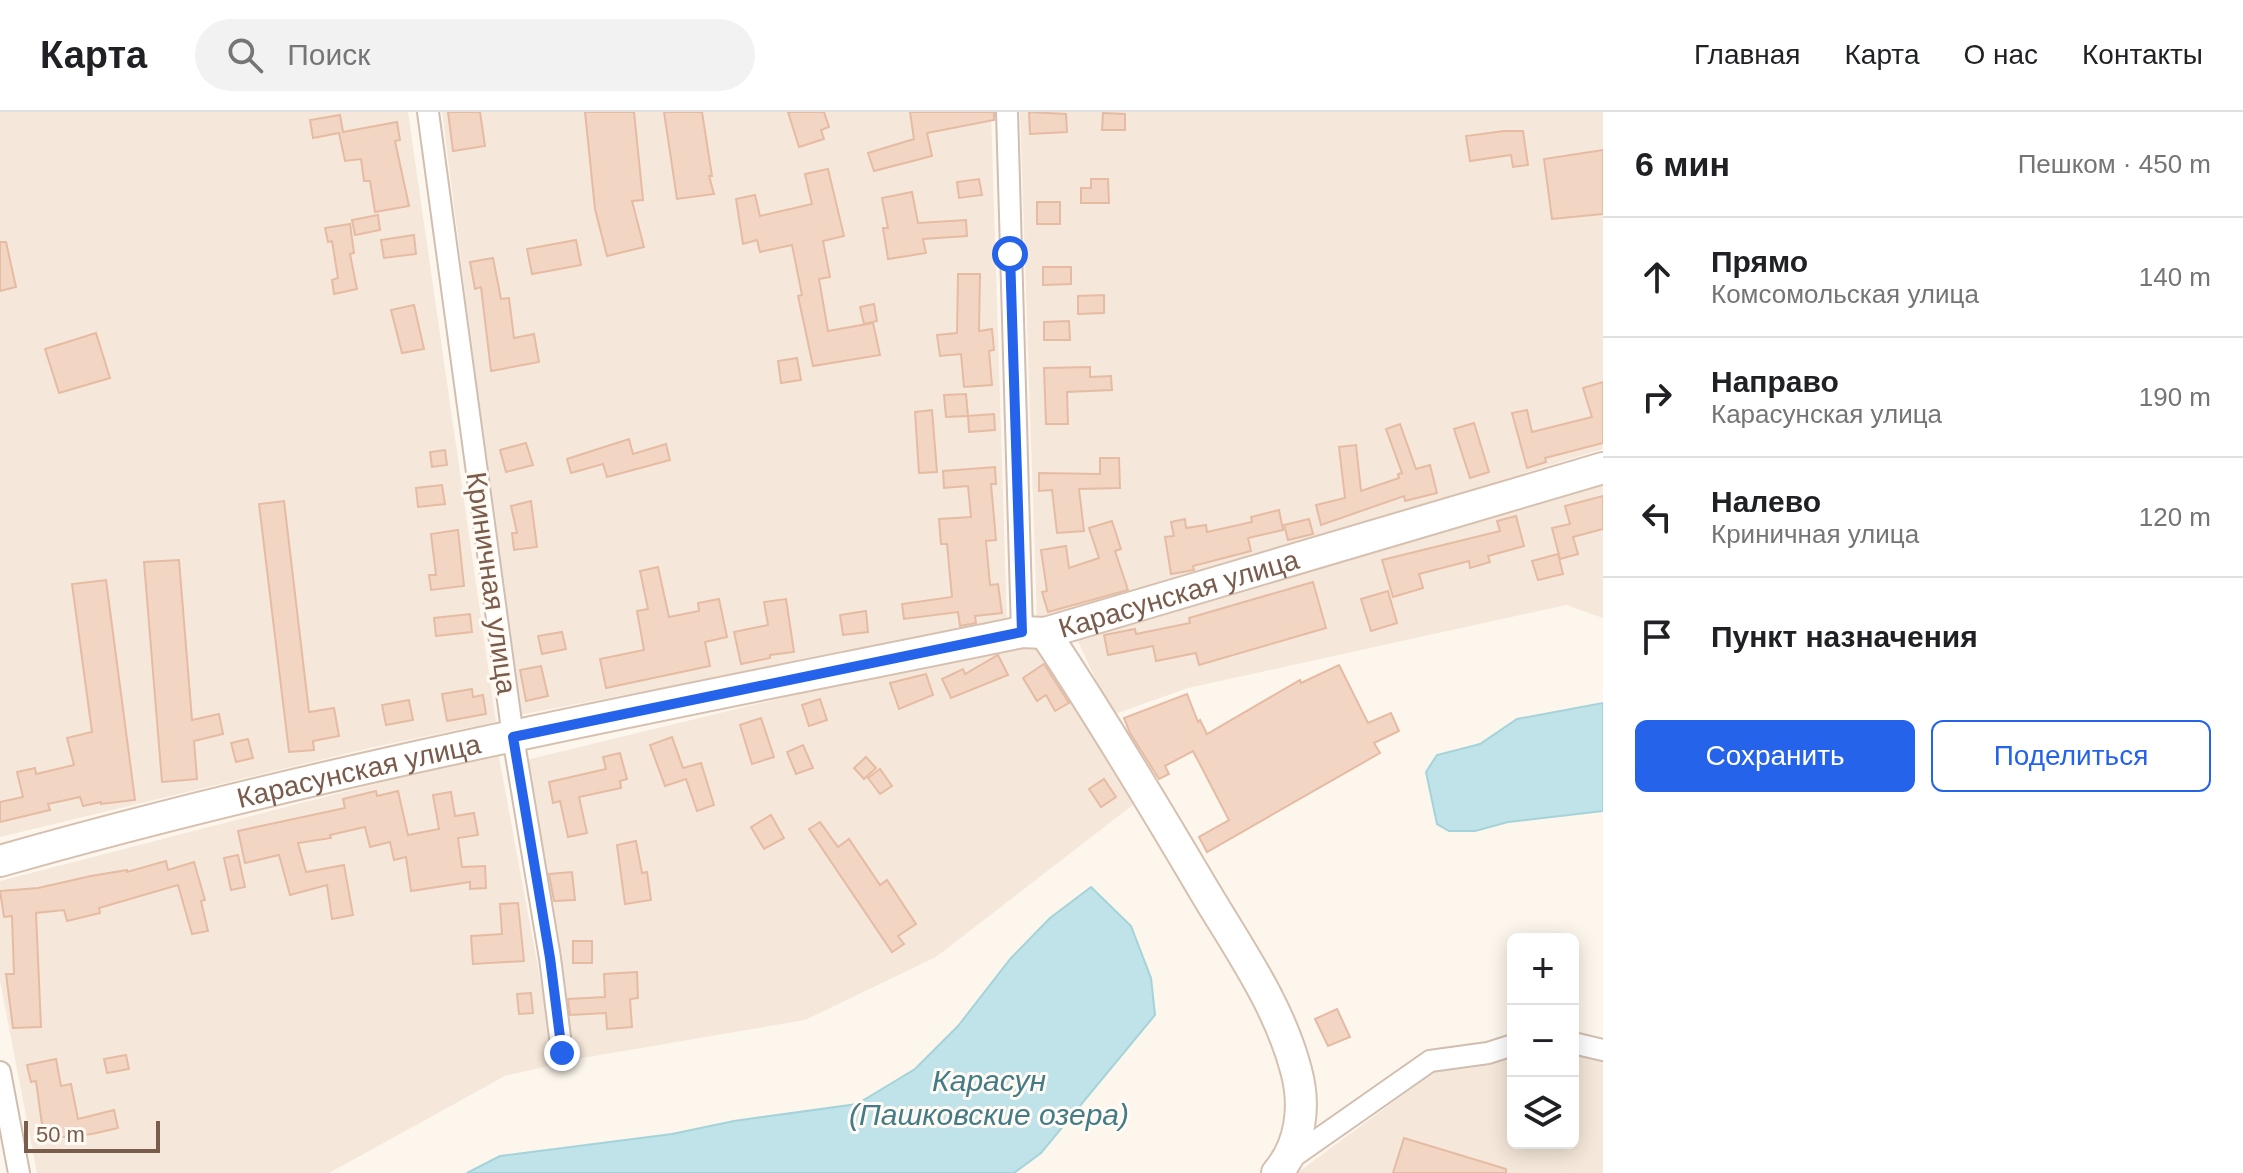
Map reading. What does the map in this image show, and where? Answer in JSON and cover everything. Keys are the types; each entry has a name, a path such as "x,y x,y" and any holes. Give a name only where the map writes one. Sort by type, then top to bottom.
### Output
{"street":[{"name":"Криничная улица","path":"428,112 513,737 550,958 562,1053"},
{"path":"1007,112 1034,632 1103,720 1274,1008 1297,1072 1299,1095 1299,1135 1284,1166"},
{"name":"Карасунская улица","path":"0,861 219,802 513,737 1034,632 1603,468"},
{"path":"1579,1044 1603,1050"},
{"path":"1284,1166 1430,1061 1488,1053 1507,1047"},
{"path":"0,1072 19,1173"}],"shaded area":[{"path":"0,112 408,112 496,722 374,747 0,837"},
{"path":"442,112 991,112 1007,622 519,715"},
{"path":"1020,112 1603,112 1603,449 1037,621"},
{"path":"1603,483 1603,618 1566,605 1188,688 1112,715 1076,637 1305,573"},
{"path":"1020,640 1048,655 1138,801 936,957 805,1020 571,1060 553,957 526,760"},
{"path":"498,752 556,1064 505,1076 329,1173 37,1173 0,981 0,881"},
{"path":"1579,1049 1603,1054 1603,1173 1297,1173 1435,1071 1507,1052 1507,1149 1579,1149"}],"water":[{"path":"1603,703 1603,811 1508,822 1475,831 1449,831 1437,824 1426,772 1437,755 1480,744 1517,719"},
{"name":"Карасун (Пашковские озера)","path":"1091,887 1131,926 1151,978 1155,1015 1041,1153 1014,1173 467,1173 500,1156 672,1134 734,1121 857,1104 915,1069 958,1026 1011,958 1050,918"}],"building":[{"path":"448,112 480,112 485,146 453,151"},
{"path":"585,112 634,112 643,200 632,201 644,247 607,256 595,209"},
{"path":"664,112 702,112 714,194 677,199"},
{"path":"788,112 824,112 829,127 821,130 824,139 799,147"},
{"path":"910,112 994,112 994,120 927,133 932,156 874,171 868,153 914,139"},
{"path":"1029,112 1066,114 1067,132 1030,134"},
{"path":"1103,113 1125,114 1125,130 1102,130"},
{"path":"340,115 343,132 397,122 400,140 395,141 409,206 375,212 370,181 364,181 361,159 345,161 339,133 313,138 310,120"},
{"path":"1523,131 1528,165 1513,167 1511,155 1470,161 1466,136"},
{"path":"1603,150 1603,214 1552,219 1544,159"},
{"path":"828,169 844,236 823,241 830,277 819,279 828,331 873,323 880,355 813,366 798,296 802,295 792,245 760,252 757,240 743,244 736,199 755,195 760,216 812,204 805,174"},
{"path":"979,179 982,195 959,198 957,182"},
{"path":"1091,179 1108,179 1109,203 1081,203 1081,188 1091,188"},
{"path":"912,192 918,223 966,220 967,236 923,239 926,253 888,259 883,228 888,228 882,198"},
{"path":"1037,202 1060,202 1060,224 1037,224"},
{"path":"378,215 380,230 355,235 352,220"},
{"path":"350,224 354,253 350,254 357,289 334,294 332,280 338,278 332,241 328,242 325,228"},
{"path":"414,235 416,254 384,258 381,240"},
{"path":"576,240 581,265 532,274 527,249"},
{"path":"0,242 6,242 16,287 0,291"},
{"path":"493,258 501,299 509,298 514,338 534,334 539,362 491,371 481,287 475,289 470,262"},
{"path":"1043,267 1071,267 1071,284 1043,285"},
{"path":"958,274 980,274 979,331 992,329 994,350 989,351 992,385 964,387 961,354 940,356 937,335 957,333"},
{"path":"1104,295 1104,313 1078,314 1078,296"},
{"path":"874,304 877,321 864,324 860,307"},
{"path":"414,305 424,349 402,353 391,310"},
{"path":"1069,321 1070,340 1044,340 1044,322"},
{"path":"96,333 110,378 59,393 45,349"},
{"path":"797,358 801,380 781,383 778,361"},
{"path":"1090,367 1090,377 1111,376 1112,390 1067,392 1068,424 1046,424 1044,368"},
{"path":"1603,382 1603,443 1545,458 1546,462 1527,468 1512,413 1527,410 1532,432 1592,417 1583,388"},
{"path":"966,394 968,416 946,417 944,395"},
{"path":"932,410 937,472 919,473 915,412"},
{"path":"994,414 995,430 969,432 968,416"},
{"path":"1474,423 1489,472 1470,478 1454,429"},
{"path":"1400,424 1416,469 1430,465 1437,493 1405,501 1404,496 1321,525 1316,505 1345,498 1339,447 1356,445 1361,491 1399,478 1398,474 1402,473 1386,429"},
{"path":"629,439 633,454 666,444 670,460 607,477 603,464 571,473 567,459"},
{"path":"526,443 533,465 506,472 500,450"},
{"path":"445,450 447,465 432,467 430,452"},
{"path":"1100,458 1119,458 1120,488 1079,489 1084,531 1057,533 1052,490 1039,491 1039,473 1100,474"},
{"path":"995,467 996,484 991,484 996,540 986,541 990,585 998,584 1002,613 975,616 976,623 960,626 958,612 904,619 902,604 952,597 947,544 941,544 939,519 971,517 968,486 944,488 943,471"},
{"path":"442,485 445,504 418,507 416,488"},
{"path":"1603,496 1603,529 1573,537 1578,554 1560,559 1552,528 1570,524 1565,506"},
{"path":"284,501 309,712 334,708 339,736 313,741 314,750 289,752 259,504"},
{"path":"531,501 537,547 514,550 512,533 517,533 511,506"},
{"path":"1279,510 1283,530 1248,538 1251,551 1193,566 1194,570 1171,574 1165,537 1174,536 1171,522 1185,519 1186,528 1206,525 1207,532 1252,522 1251,517"},
{"path":"1516,516 1524,546 1488,556 1490,562 1470,568 1469,561 1419,574 1423,588 1393,597 1382,560 1500,531 1497,521"},
{"path":"1309,519 1313,534 1288,540 1284,525"},
{"path":"1112,521 1121,549 1115,551 1128,590 1048,612 1042,592 1047,591 1041,550 1066,546 1069,568 1099,558 1089,528"},
{"path":"458,530 464,586 431,590 429,575 436,575 431,534"},
{"path":"1558,554 1563,574 1538,580 1532,561"},
{"path":"179,560 192,720 219,714 223,734 194,741 197,779 162,782 144,562"},
{"path":"658,567 669,617 699,611 698,603 719,599 727,637 705,642 710,666 606,688 600,659 644,650 637,611 648,609 640,571"},
{"path":"106,580 135,800 83,806 80,797 48,804 50,810 0,822 0,802 23,797 17,772 35,768 36,774 74,765 67,738 92,732 72,584"},
{"path":"1313,582 1326,628 1199,665 1196,653 1156,661 1153,646 1108,655 1104,635 1135,629 1136,634 1190,623 1189,618"},
{"path":"1388,591 1397,623 1371,631 1361,599"},
{"path":"786,599 794,652 741,664 734,632 768,625 764,602"},
{"path":"866,611 868,632 843,635 840,615"},
{"path":"470,614 472,632 436,636 434,618"},
{"path":"562,632 566,649 542,654 538,636"},
{"path":"998,655 1008,675 951,698 942,679 963,669 965,674"},
{"path":"1044,664 1069,703 1055,711 1046,695 1037,701 1023,678"},
{"path":"1339,665 1368,723 1391,713 1399,731 1374,743 1380,753 1207,852 1199,837 1229,820 1193,751 1165,766 1169,774 1159,779 1124,718 1187,694 1198,722 1200,720 1207,734 1300,680 1301,683"},
{"path":"541,666 548,696 526,701 520,670"},
{"path":"926,674 933,695 899,709 890,683"},
{"path":"472,689 473,697 483,695 486,714 447,721 442,694"},
{"path":"820,699 827,720 809,726 802,705"},
{"path":"409,700 413,720 386,725 382,705"},
{"path":"761,718 774,757 752,764 740,725"},
{"path":"672,737 683,768 701,763 714,805 697,811 686,779 665,786 650,745"},
{"path":"248,739 253,758 236,762 231,743"},
{"path":"803,745 813,768 796,774 787,752"},
{"path":"620,753 627,779 620,781 621,788 579,797 587,833 568,837 560,801 553,803 549,782 606,769 603,757"},
{"path":"866,757 876,768 864,779 854,768"},
{"path":"880,769 892,786 880,794 868,778"},
{"path":"1104,779 1116,797 1101,807 1089,789"},
{"path":"376,791 377,796 398,791 408,835 439,829 433,795 451,792 455,816 474,813 478,835 458,838 462,867 485,866 486,888 470,889 470,882 411,891 406,857 394,860 390,842 370,847 365,827 330,835 331,838 298,843 306,872 344,865 353,915 332,919 327,885 290,895 279,855 245,863 238,831 345,808 343,799"},
{"path":"771,815 784,838 764,849 751,827"},
{"path":"820,822 838,847 849,839 880,885 887,880 916,924 898,936 904,944 892,952 809,829"},
{"path":"636,841 642,873 647,872 651,900 625,904 617,845"},
{"path":"238,855 245,887 231,890 224,858"},
{"path":"166,861 168,870 194,862 205,900 201,901 208,931 192,934 178,885 99,908 100,913 67,921 64,910 36,913 41,1027 13,1028 6,974 14,974 12,916 4,917 0,891 38,888 91,876 127,872"},
{"path":"572,872 575,900 554,901 549,874"},
{"path":"518,903 524,961 473,964 471,936 502,934 500,904"},
{"path":"573,941 592,941 592,963 573,963"},
{"path":"637,972 638,998 630,999 632,1027 607,1029 606,1013 570,1015 568,999 605,997 604,974"},
{"path":"531,993 533,1013 519,1014 517,994"},
{"path":"1337,1009 1350,1037 1328,1046 1315,1019"},
{"path":"126,1055 129,1069 107,1073 104,1059"},
{"path":"56,1059 61,1086 71,1084 78,1119 114,1110 118,1128 44,1139 36,1081 31,1082 27,1065"},
{"path":"1404,1138 1506,1169 1506,1173 1393,1173"}],"route":[{"path":"562,1053 550,958 513,737 1022,632 1010,254"}]}
